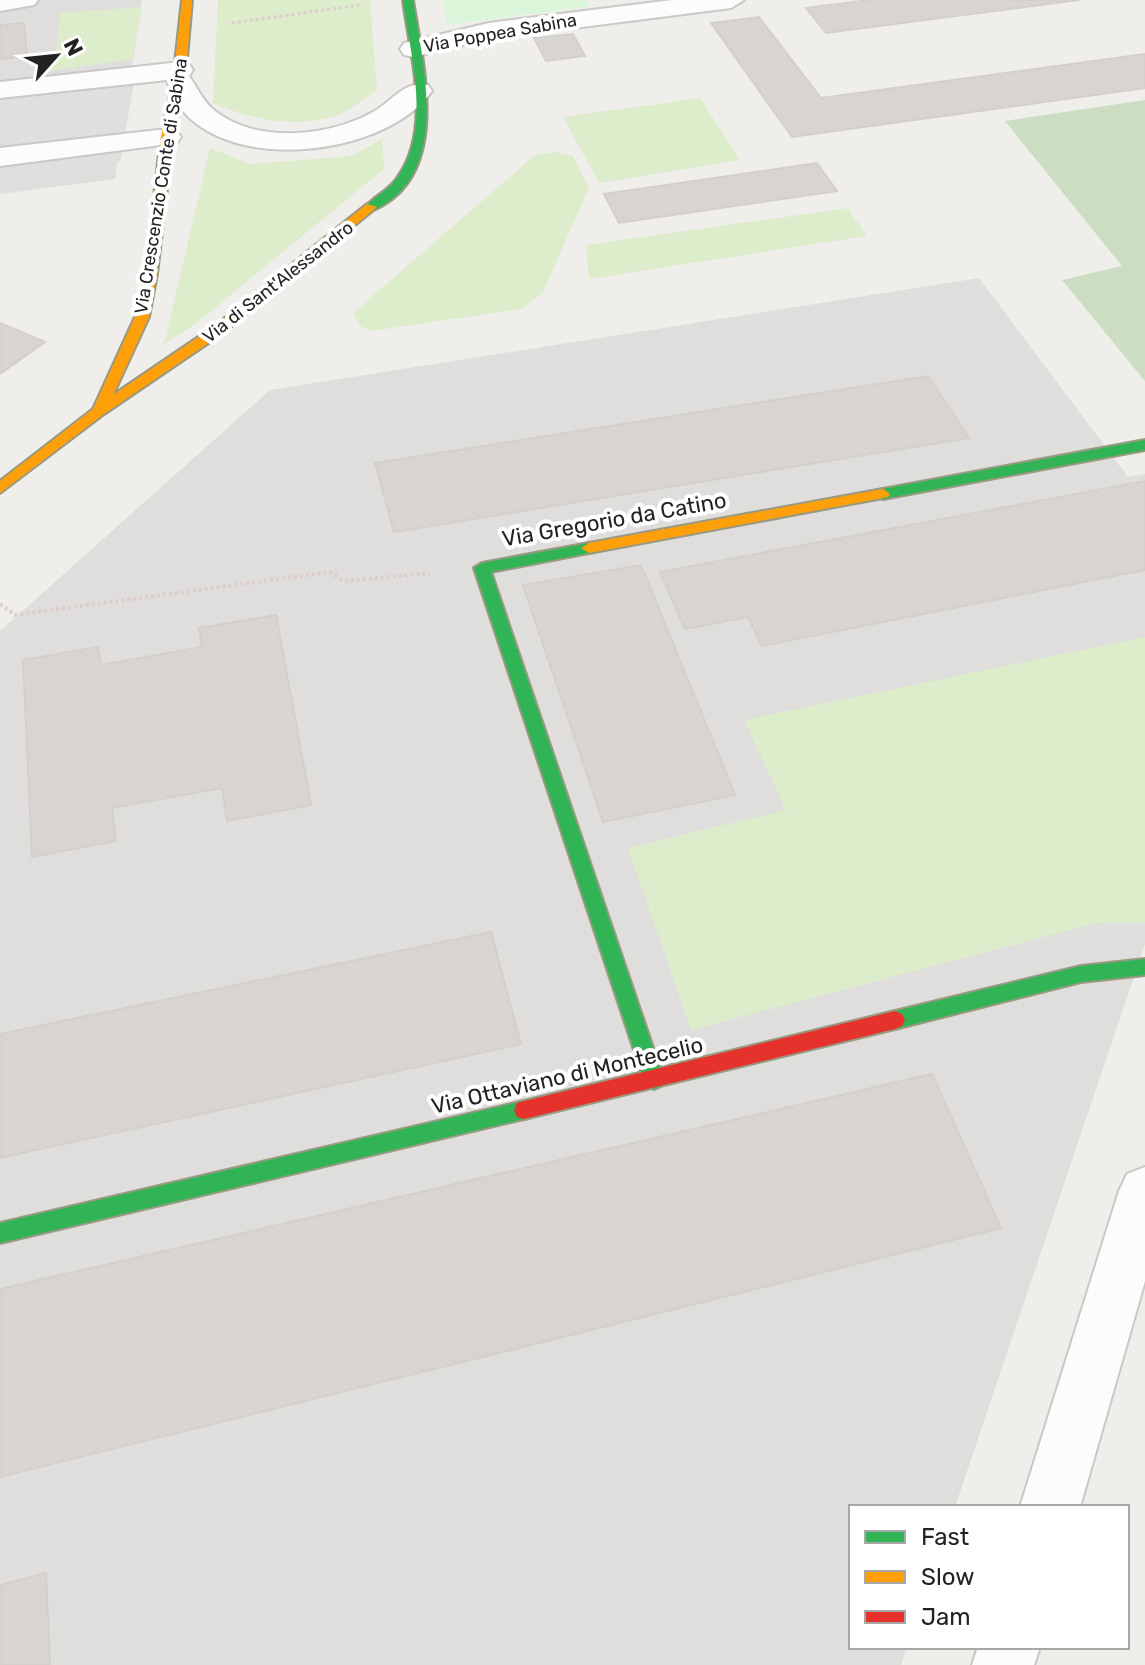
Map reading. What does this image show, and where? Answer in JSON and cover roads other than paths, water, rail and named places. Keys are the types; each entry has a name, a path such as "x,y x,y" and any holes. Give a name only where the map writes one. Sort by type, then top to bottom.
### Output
{"street":[{"path":"0,3 25,0"},
{"name":"Via Crescenzio Conte di Sabina","path":"99,411 142,317 151,274 167,137 180,75 187,0"},
{"name":"Via di Sant'Alessandro","path":"0,488 99,411 221,328 401,182 418,152 418,91 408,0"},
{"name":"Via Poppea Sabina","path":"413,49 515,27 731,0"},
{"path":"0,90 180,75 195,106 210,121 238,133 284,141 331,136 369,125 418,91"},
{"path":"0,157 167,137"},
{"name":"Via Gregorio da Catino","path":"654,1080 482,568 1145,445"},
{"name":"Via Ottaviano di Montecelio","path":"0,1233 654,1080 1081,974 1145,967"},
{"path":"1051,1505 1145,1191"}]}
